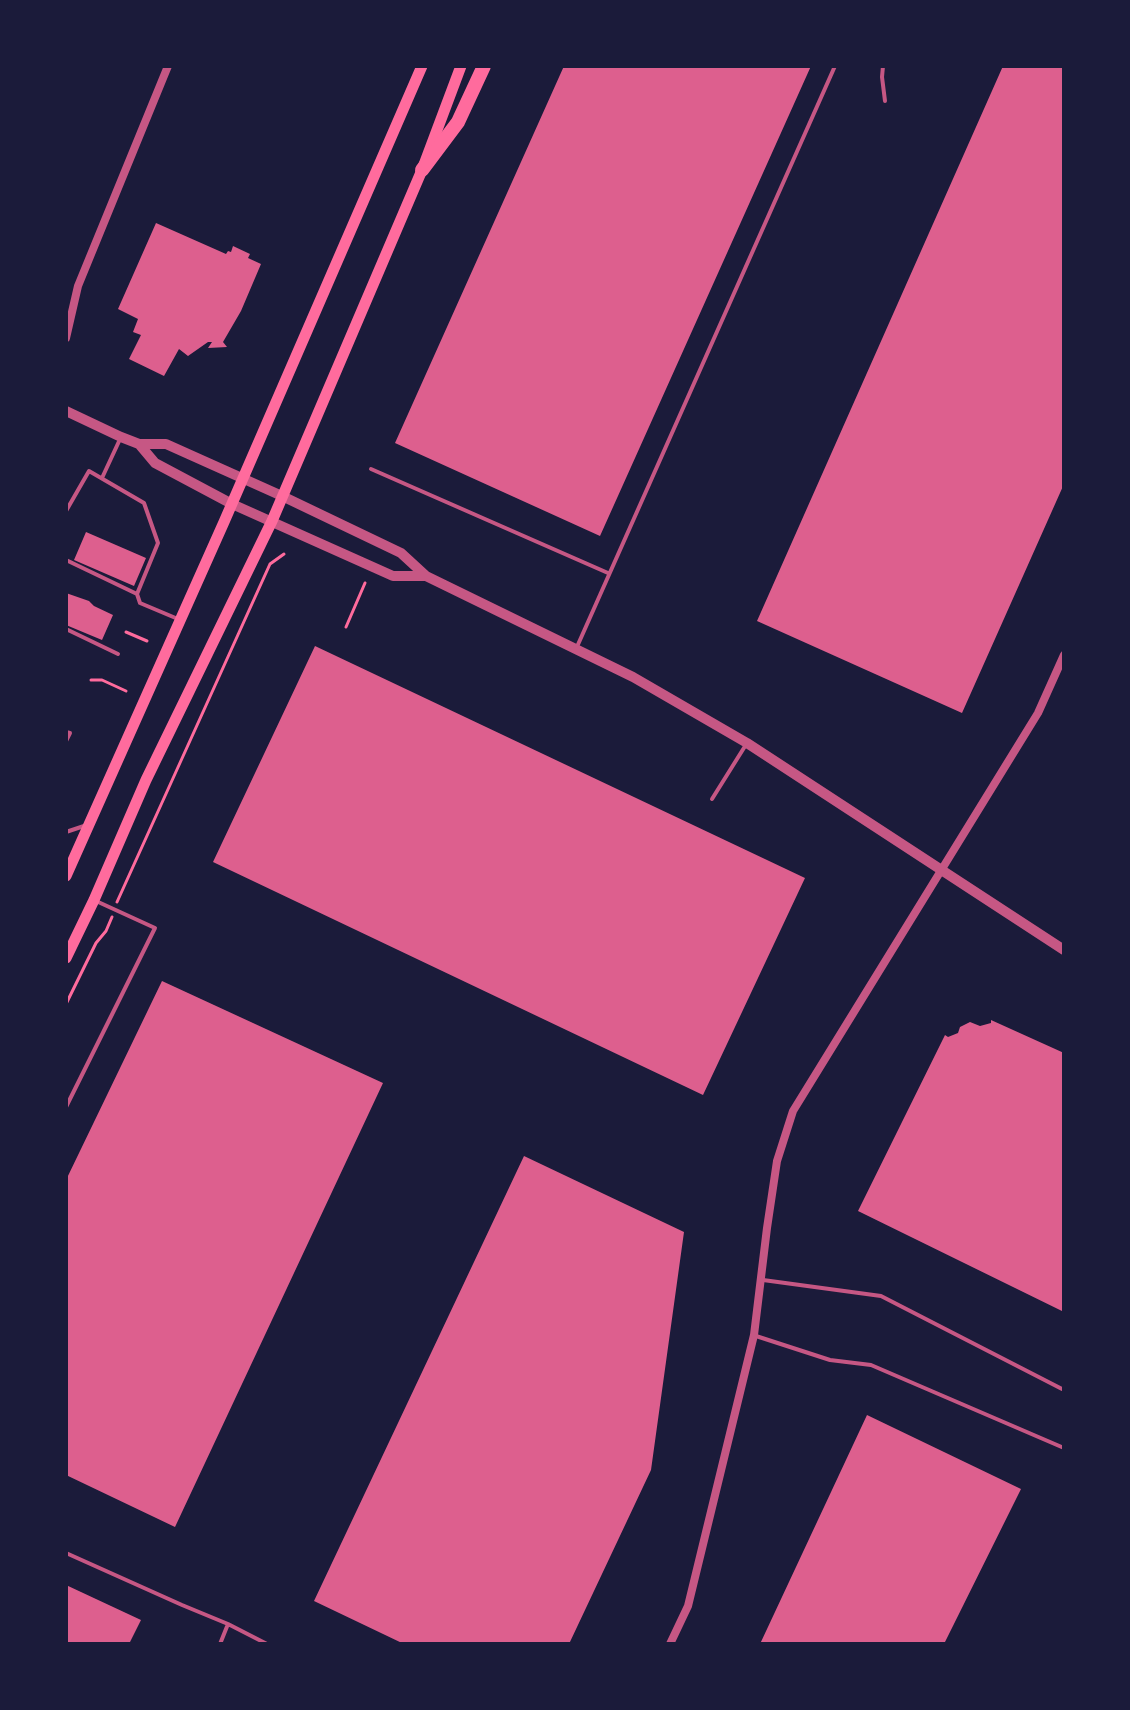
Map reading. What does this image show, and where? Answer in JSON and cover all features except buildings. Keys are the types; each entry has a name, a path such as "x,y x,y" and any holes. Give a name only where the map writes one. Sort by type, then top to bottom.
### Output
{"highway":[{"path":"422,170 458,122 484,66"}],"main road":[{"path":"66,876 243,480 422,66"},
{"path":"66,958 146,780 272,521 422,170 461,66"}],"street":[{"path":"66,338 78,286 168,66"},
{"path":"66,411 139,444 166,444 282,496 401,553 426,576 633,677 747,743 1064,950"},
{"path":"139,444 155,463 232,504 393,576 426,576"},
{"path":"670,1644 688,1606 754,1335 777,1161 793,1111 1038,713 1064,655"}],"lane":[{"path":"576,649 835,66"},
{"path":"883,66 885,101"},
{"path":"102,478 121,437"},
{"path":"371,469 608,573"},
{"path":"66,511 89,471 144,503 158,543 137,594 140,603 181,620"},
{"path":"66,560 137,594"},
{"path":"66,629 118,654"},
{"path":"66,741 68,733"},
{"path":"712,799 747,743"},
{"path":"66,832 89,824"},
{"path":"66,1107 155,928 94,900"},
{"path":"760,1280 881,1296 1064,1390"},
{"path":"754,1335 830,1360 871,1365 1064,1448"},
{"path":"66,1553 267,1644"},
{"path":"220,1644 228,1624"}],"path":[{"path":"124,884 270,564 284,554"},
{"path":"346,627 365,583"},
{"path":"126,632 147,641"},
{"path":"91,680 102,680 126,691"},
{"path":"66,1004 96,943 106,931"}]}
